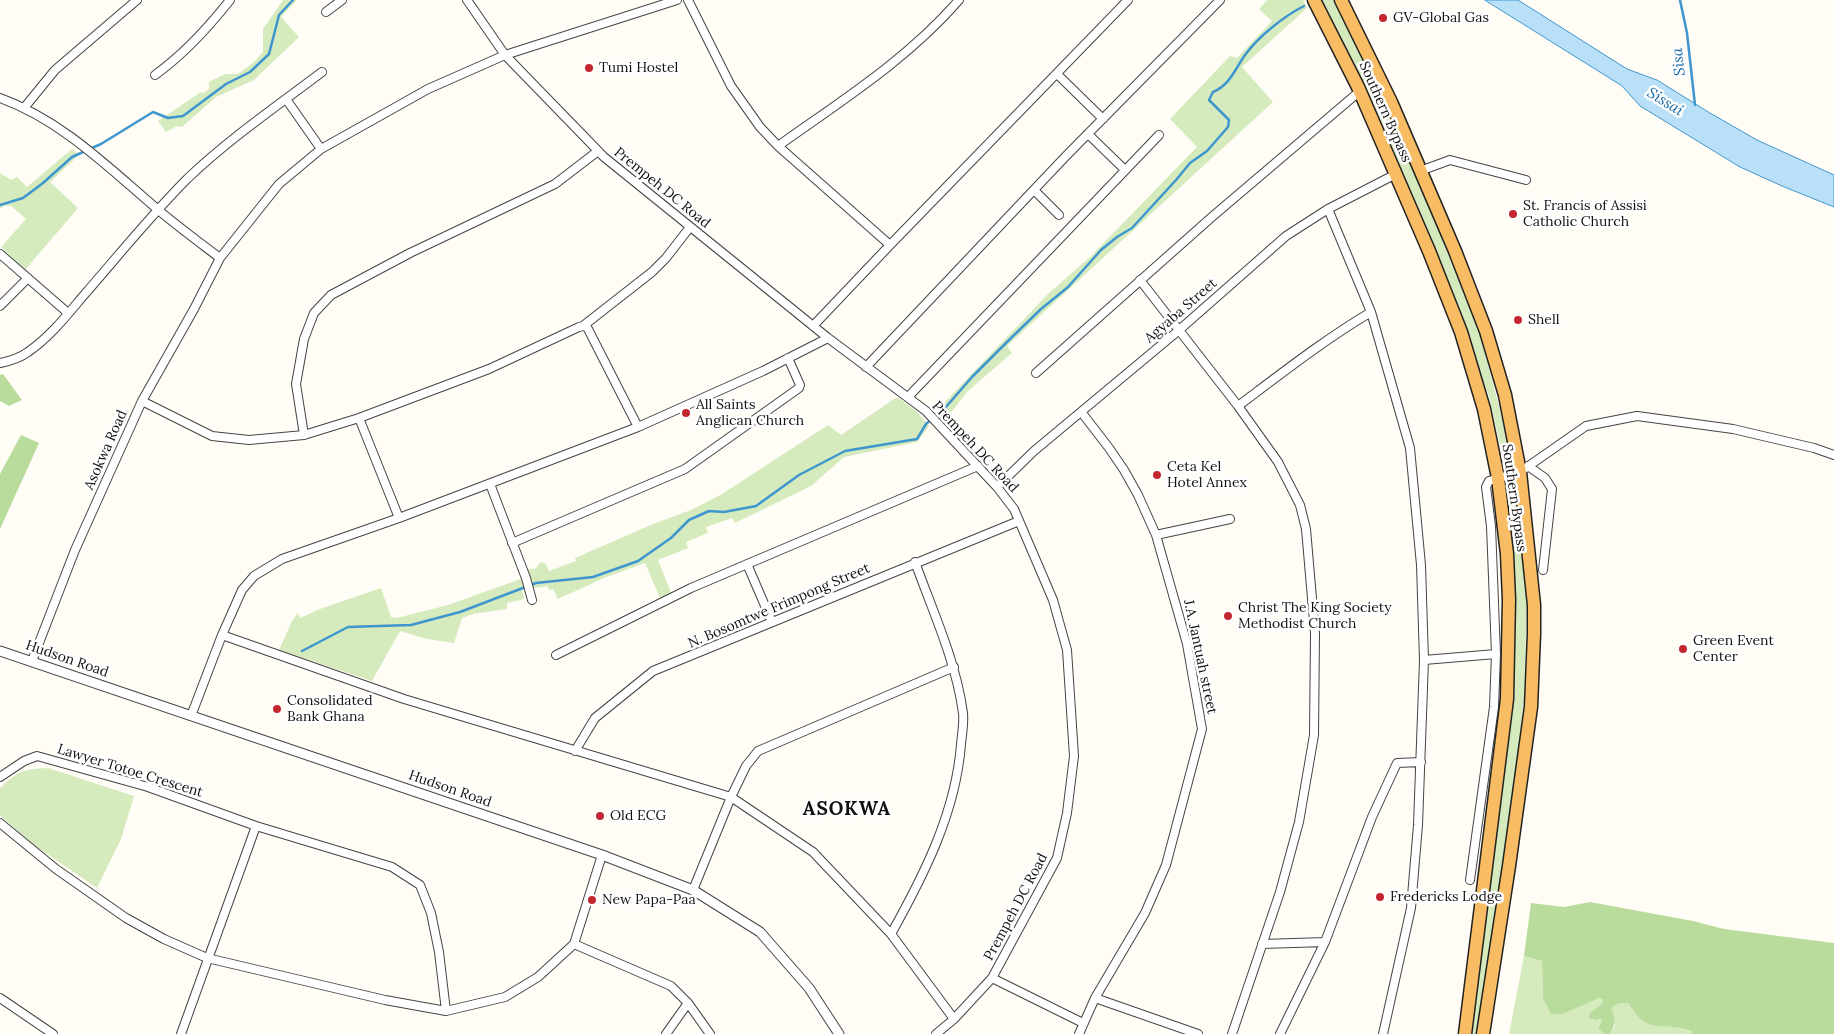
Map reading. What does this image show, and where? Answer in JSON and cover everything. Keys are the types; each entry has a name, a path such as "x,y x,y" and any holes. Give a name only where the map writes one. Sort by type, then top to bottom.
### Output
{"highway":[{"name":"Southern Bypass","path":"1314,0 1360,92 1429,251 1464,342 1484,409 1498,478 1507,554 1509,600 1507,699 1465,1034"},
{"name":"Southern Bypass","path":"1341,0 1391,102 1455,252 1486,331 1524,469 1534,605 1531,707 1483,1034"}],"street":[{"path":"24,108 56,70 138,0"},
{"path":"155,75 201,35 230,0"},
{"path":"326,12 342,0"},
{"name":"Prempeh DC Road","path":"467,0 505,55 604,157 828,338 926,411 998,487 1014,510 1019,521 1053,600 1067,650 1074,756 1067,813 1057,858 992,978 954,1019 936,1034"},
{"name":"Asokwa Road","path":"32,661 75,550 142,401 194,309 220,258 279,184 321,150 428,89 505,55 677,0"},
{"path":"688,0 731,86 760,127 778,146 890,244"},
{"path":"778,146 920,41 959,0"},
{"path":"866,367 1102,119 1220,0"},
{"path":"813,326 890,244 1057,74 1125,1"},
{"path":"0,363 13,360 37,346 188,178 322,72"},
{"path":"1057,74 1102,119"},
{"path":"1036,373 1213,216 1360,92"},
{"path":"0,98 24,108 82,144 158,210 220,258"},
{"path":"286,99 321,150"},
{"path":"1088,134 1124,169"},
{"path":"908,397 1124,169 1159,135"},
{"path":"304,435 296,384 304,339 314,313 332,294 410,253 555,184 598,151"},
{"path":"1420,171 1450,160 1526,180"},
{"name":"Agyaba Street","path":"998,487 1034,451 1082,413 1286,236 1328,209 1396,174"},
{"path":"1034,190 1059,215"},
{"path":"1328,209 1371,312 1410,448 1421,565 1424,660 1418,826 1411,908 1383,1034"},
{"path":"142,401 212,436 248,440 304,435 359,418 489,369 584,326 652,272 666,258 690,227"},
{"path":"0,254 68,312"},
{"path":"0,306 28,278"},
{"path":"1140,280 1238,406 1278,462 1300,505 1306,529 1314,633 1314,735 1299,822 1280,892 1232,1034"},
{"path":"1238,406 1336,333 1371,312"},
{"path":"584,326 587,327 638,427"},
{"path":"191,716 222,635 242,590 254,576 282,560 399,518 638,427 828,338"},
{"path":"512,543 685,469 800,388 788,358"},
{"name":"J.A. Jantuah street","path":"1079,1034 1095,998 1146,913 1166,865 1202,729 1187,644 1156,535 1138,495 1124,470 1082,413"},
{"path":"1470,880 1494,707 1496,654 1491,526 1486,487 1489,480 1524,469 1586,426 1637,416 1733,429 1814,448 1834,455"},
{"path":"359,418 399,518"},
{"path":"556,655 691,588 978,466"},
{"path":"1524,469 1545,478 1552,489 1543,570"},
{"path":"490,484 526,578 532,600"},
{"path":"1156,535 1230,519"},
{"name":"N. Bosomtwe Frimpong Street","path":"574,751 595,718 653,672 915,562 1019,521"},
{"path":"891,934 918,884 948,811 960,764 964,716 954,667 915,562"},
{"path":"747,564 772,622"},
{"path":"222,635 404,699 730,798 813,852 891,934 954,1019"},
{"name":"Hudson Road","path":"0,651 602,855 693,890 760,932 809,988 839,1034"},
{"path":"1424,660 1496,654"},
{"path":"693,890 730,798 746,766 758,751 954,667"},
{"name":"Lawyer Totoe Crescent","path":"0,777 24,761 37,756 148,788 256,826 392,867 420,885 431,913 439,952 446,1011"},
{"path":"1280,1034 1325,942 1372,817 1397,763 1421,762"},
{"path":"0,823 56,869 126,918 164,939 207,958 311,983 446,1011 505,997 538,977 574,944 602,855"},
{"path":"181,1034 256,826"},
{"path":"1262,944 1325,942"},
{"path":"574,944 671,986 688,1003 710,1034"},
{"path":"992,978 1083,1023"},
{"path":"0,998 53,1034"},
{"path":"1095,998 1198,1034"},
{"path":"666,1034 688,1003"}],"green space":[{"path":"283,0 297,0 281,17 299,37 254,80 216,97 182,127 177,126 166,132 158,121 201,92 203,93 209,89 209,82 225,74 238,74 254,62 263,52 263,29"},
{"path":"1267,0 1303,0 1307,8 1242,67 1273,102 1007,346 1012,353 967,392 949,415 940,407 1048,294 1091,256 1197,147 1170,119 1230,56 1237,58 1272,21 1259,9"},
{"path":"1315,0 1333,0 1336,5 1381,97 1425,198 1477,324 1513,458 1503,458 1489,396 1478,368"},
{"path":"72,149 79,155 50,182 78,208 25,270 1,247 26,219 11,206 4,206 0,209 0,173 11,180 17,177 27,187"},
{"path":"3,374 22,400 9,406 0,401 0,375"},
{"path":"897,397 916,411 929,426 917,442 844,457 811,486 735,523 732,518 706,527 708,533 686,542 688,548 658,560 671,593 660,598 645,563 604,578 558,599 553,589 550,590 547,586 522,590 524,599 507,603 507,609 473,614 462,618 454,643 427,639 400,631 372,681 279,650 292,621 298,613 300,618 381,588 391,617 397,618 448,605 529,576 527,569 535,569 541,562 546,564 549,571 576,561 575,558 653,524 691,510 722,494 828,425 841,435"},
{"path":"21,435 39,443 0,529 0,474"},
{"path":"1514,492 1527,602 1524,700 1512,802 1490,956 1476,1034 1464,1034 1510,703 1504,493"},
{"path":"48,768 134,796 121,839 97,888 34,845 0,815 0,788 21,772"},
{"path":"1590,902 1693,921 1724,929 1834,943 1834,1034 1691,1034 1692,1032 1686,1029 1648,1024 1639,1017 1628,1003 1617,1004 1611,1008 1614,1024 1610,1034 1604,1034 1598,1028 1602,1021 1600,1018 1596,1020 1589,1018 1590,1013 1603,1003 1603,1000 1599,998 1562,1014 1551,1014 1543,998 1542,961 1524,956 1531,903 1564,907"},
{"path":"1524,956 1542,961 1543,997 1588,1002 1598,998 1603,1000 1603,1003 1590,1013 1602,1021 1598,1028 1604,1034 1509,1034"},
{"path":"1628,1003 1632,1010 1668,1027 1684,1027 1692,1033 1610,1034 1615,1026 1611,1008 1617,1004"}],"water":[{"name":"Sissai","path":"1485,0 1518,0 1627,69 1657,80 1757,140 1834,175 1834,207 1740,167 1640,106 1622,86"}],"waterway":[{"path":"0,205 23,198 72,157 101,144 153,112 168,118 183,116 226,84 250,72 269,54 279,15 293,0"},
{"name":"Sisa","path":"1680,0 1687,33 1695,105"},
{"path":"302,651 348,627 411,625 460,612 536,583 593,577 638,561 671,538 689,520 709,511 724,512 756,506 799,475 845,451 917,439 926,424 945,408 972,377 1010,339 1041,309 1068,287 1101,250 1132,228 1190,163 1207,151 1228,127 1229,120 1209,100 1213,92 1228,81 1250,48 1264,34 1288,15 1304,6"}],"place":[{"name":"GV-Global Gas","path":"1383,18"},
{"name":"Tumi Hostel","path":"589,68"},
{"name":"St. Francis of Assisi Catholic Church","path":"1513,214"},
{"name":"Shell","path":"1518,320"},
{"name":"All Saints Anglican Church","path":"686,413"},
{"name":"Ceta Kel Hotel Annex","path":"1157,475"},
{"name":"Christ The King Society Methodist Church","path":"1228,616"},
{"name":"Green Event Center","path":"1683,649"},
{"name":"Consolidated Bank Ghana","path":"277,709"},
{"name":"Old ECG","path":"600,816"},
{"name":"Fredericks Lodge","path":"1380,897"},
{"name":"New Papa-Paa","path":"592,900"}],"district":[{"name":"ASOKWA","path":"847,810"}]}
